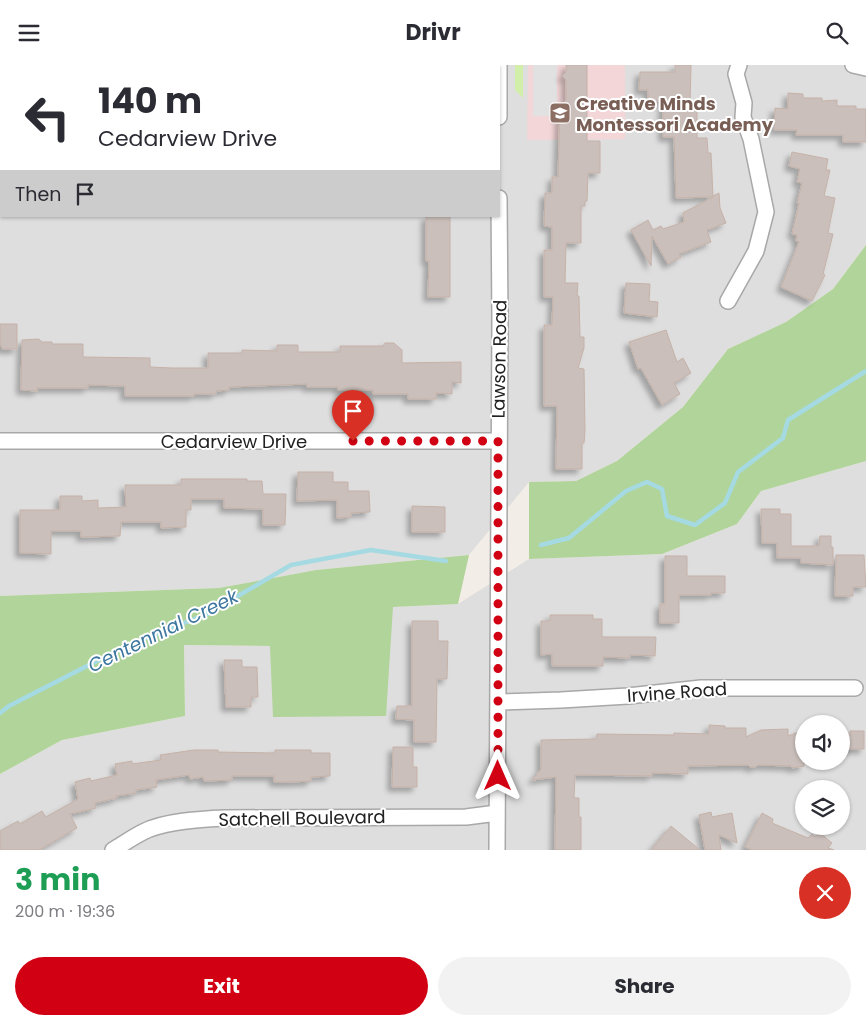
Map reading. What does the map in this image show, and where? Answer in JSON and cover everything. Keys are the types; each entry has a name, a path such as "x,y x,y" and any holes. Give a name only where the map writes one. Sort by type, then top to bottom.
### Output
{"street":[{"path":"728,301 756,251 766,213 751,139 743,117 744,103 736,74 739,65"},
{"path":"853,65 866,68"},
{"name":"Lawson Road","path":"497,850 499,217"},
{"name":"Cedarview Drive","path":"0,441 498,441"},
{"name":"Irvine Road","path":"499,702 628,696 701,688 855,688"},
{"name":"Satchell Boulevard","path":"113,850 145,831 156,827 195,820 225,818 466,817 497,813"}],"shaded area":[{"path":"500,65 866,65 866,245 833,289 786,322 728,349 683,407 617,461 576,481 529,482 469,555 316,570 219,588 0,596 0,217 500,217"},
{"path":"528,65 625,65 625,139 527,140"},
{"path":"533,65 557,65 557,116 533,116"},
{"path":"866,461 866,850 0,850 0,774 62,740 185,716 184,645 270,646 393,607 458,604 529,559 662,554 737,524 761,491"}],"green space":[{"path":"515,65 523,65 523,98 515,90"},
{"path":"866,245 866,461 761,491 737,524 662,554 529,559 529,482 576,481 617,461 683,407 728,349 786,322 833,289"},
{"path":"469,555 458,604 393,607 386,716 273,717 270,646 184,645 185,716 62,740 0,774 0,596 219,588 316,570"}],"building":[{"path":"566,65 587,65 587,141 600,141 600,173 588,173 587,201 585,201 585,206 581,206 581,243 566,243 565,283 578,283 580,337 584,337 584,348 578,368 584,369 585,431 584,443 582,443 582,469 556,469 557,406 544,406 544,325 552,325 553,297 544,297 544,250 552,250 552,227 544,226 545,193 552,193 552,177 558,177 560,106 566,100 566,80 562,76 566,72"},
{"path":"675,65 691,65 690,105 697,105 697,138 707,138 708,153 711,153 713,196 719,193 720,208 726,223 707,230 711,242 679,254 681,257 668,264 652,236 651,266 631,230 648,220 653,230 661,226 663,229 684,222 683,213 713,197 676,198 674,137 663,137 663,101 648,101 648,90 639,90 640,72 675,72"},
{"path":"788,93 803,94 803,98 822,98 822,101 837,100 837,106 856,106 856,109 866,109 866,142 843,142 843,135 796,135 797,130 774,130 775,108 788,109"},
{"path":"792,152 828,159 826,170 830,170 824,196 835,198 828,233 833,234 823,274 825,275 812,301 781,287 799,242 796,241 797,235 792,234 802,183 797,182 800,169 789,166"},
{"path":"426,217 450,217 450,297 428,297 429,261 426,261"},
{"path":"626,283 650,284 649,301 658,302 657,317 624,313"},
{"path":"0,324 17,324 17,349 2,349 0,345"},
{"path":"666,330 677,362 683,358 691,373 674,383 680,394 662,405 641,368 638,369 629,342"},
{"path":"39,339 42,342 52,342 52,344 83,344 83,357 150,358 150,367 172,368 208,368 208,353 242,353 242,350 277,351 277,345 298,345 298,352 340,352 340,346 383,346 385,343 394,343 402,350 402,363 461,362 461,383 452,382 452,394 436,393 436,399 408,399 408,394 373,394 373,390 338,390 338,387 307,387 307,384 229,387 229,390 216,391 216,394 194,394 194,396 125,396 125,386 88,385 88,388 37,388 38,391 21,390 22,340"},
{"path":"298,472 333,472 333,482 348,482 348,491 369,491 370,512 351,513 351,517 337,518 337,500 297,501"},
{"path":"181,479 247,479 247,481 262,481 263,494 286,494 285,525 263,525 263,509 224,508 224,499 191,499 191,510 186,510 186,527 161,528 161,522 121,522 120,536 81,537 81,531 51,531 51,554 20,553 20,510 60,510 60,496 82,496 82,501 98,500 98,508 126,507 125,485 181,485"},
{"path":"412,506 445,507 445,532 412,532"},
{"path":"761,509 780,509 780,514 791,514 791,546 819,546 820,536 831,536 833,565 801,563 801,558 777,558 777,543 762,543"},
{"path":"836,555 864,555 866,587 853,587 853,596 835,596"},
{"path":"665,556 687,556 687,576 725,576 725,593 679,595 679,623 660,623 660,604 665,604"},
{"path":"550,615 593,615 593,619 602,619 602,637 656,637 655,656 630,655 630,658 603,657 603,666 552,666 552,654 541,655 541,621 550,621"},
{"path":"412,621 438,621 438,641 448,641 447,679 437,679 436,742 414,742 414,720 396,719 397,706 412,706"},
{"path":"224,660 242,660 242,667 257,667 258,697 251,697 251,707 226,707"},
{"path":"709,725 725,726 725,728 746,728 746,737 761,730 788,729 788,736 795,733 795,768 758,765 756,767 748,765 688,766 688,774 652,773 652,776 575,775 574,798 579,798 581,850 555,850 556,777 532,780 541,769 541,740 596,739 597,734 709,734"},
{"path":"850,731 864,731 864,749 850,749"},
{"path":"393,747 413,747 413,767 417,767 417,787 392,787"},
{"path":"194,750 275,753 275,750 311,750 311,753 330,753 330,776 311,777 311,781 291,782 274,782 274,776 232,776 232,780 204,781 203,777 190,779 189,775 156,780 157,787 136,790 136,793 116,796 117,798 95,803 96,808 70,814 77,828 39,850 0,850 0,831 18,821 20,824 42,811 46,817 78,799 75,782 90,778 91,781 117,775 115,764 132,761 132,764 161,760 160,755"},
{"path":"711,812 712,817 732,813 737,843 719,835 721,850 705,850 699,815"},
{"path":"762,813 773,819 772,823 795,833 795,835 808,838 811,835 815,837 817,835 823,835 832,843 828,848 834,850 752,850 745,847"},
{"path":"671,826 700,850 651,850"}],"waterway":[{"name":"Centennial Creek","path":"541,545 569,538 626,491 647,482 662,489 667,516 695,525 725,503 738,472 783,438 788,420 866,371"},
{"name":"Centennial Creek","path":"0,713 9,706 128,645 207,614 291,565 371,550 446,561"}],"place":[{"name":"Creative Minds Montessori Academy","path":"560,113"}],"route":[{"path":"353,441 498,441 498,776"}]}
